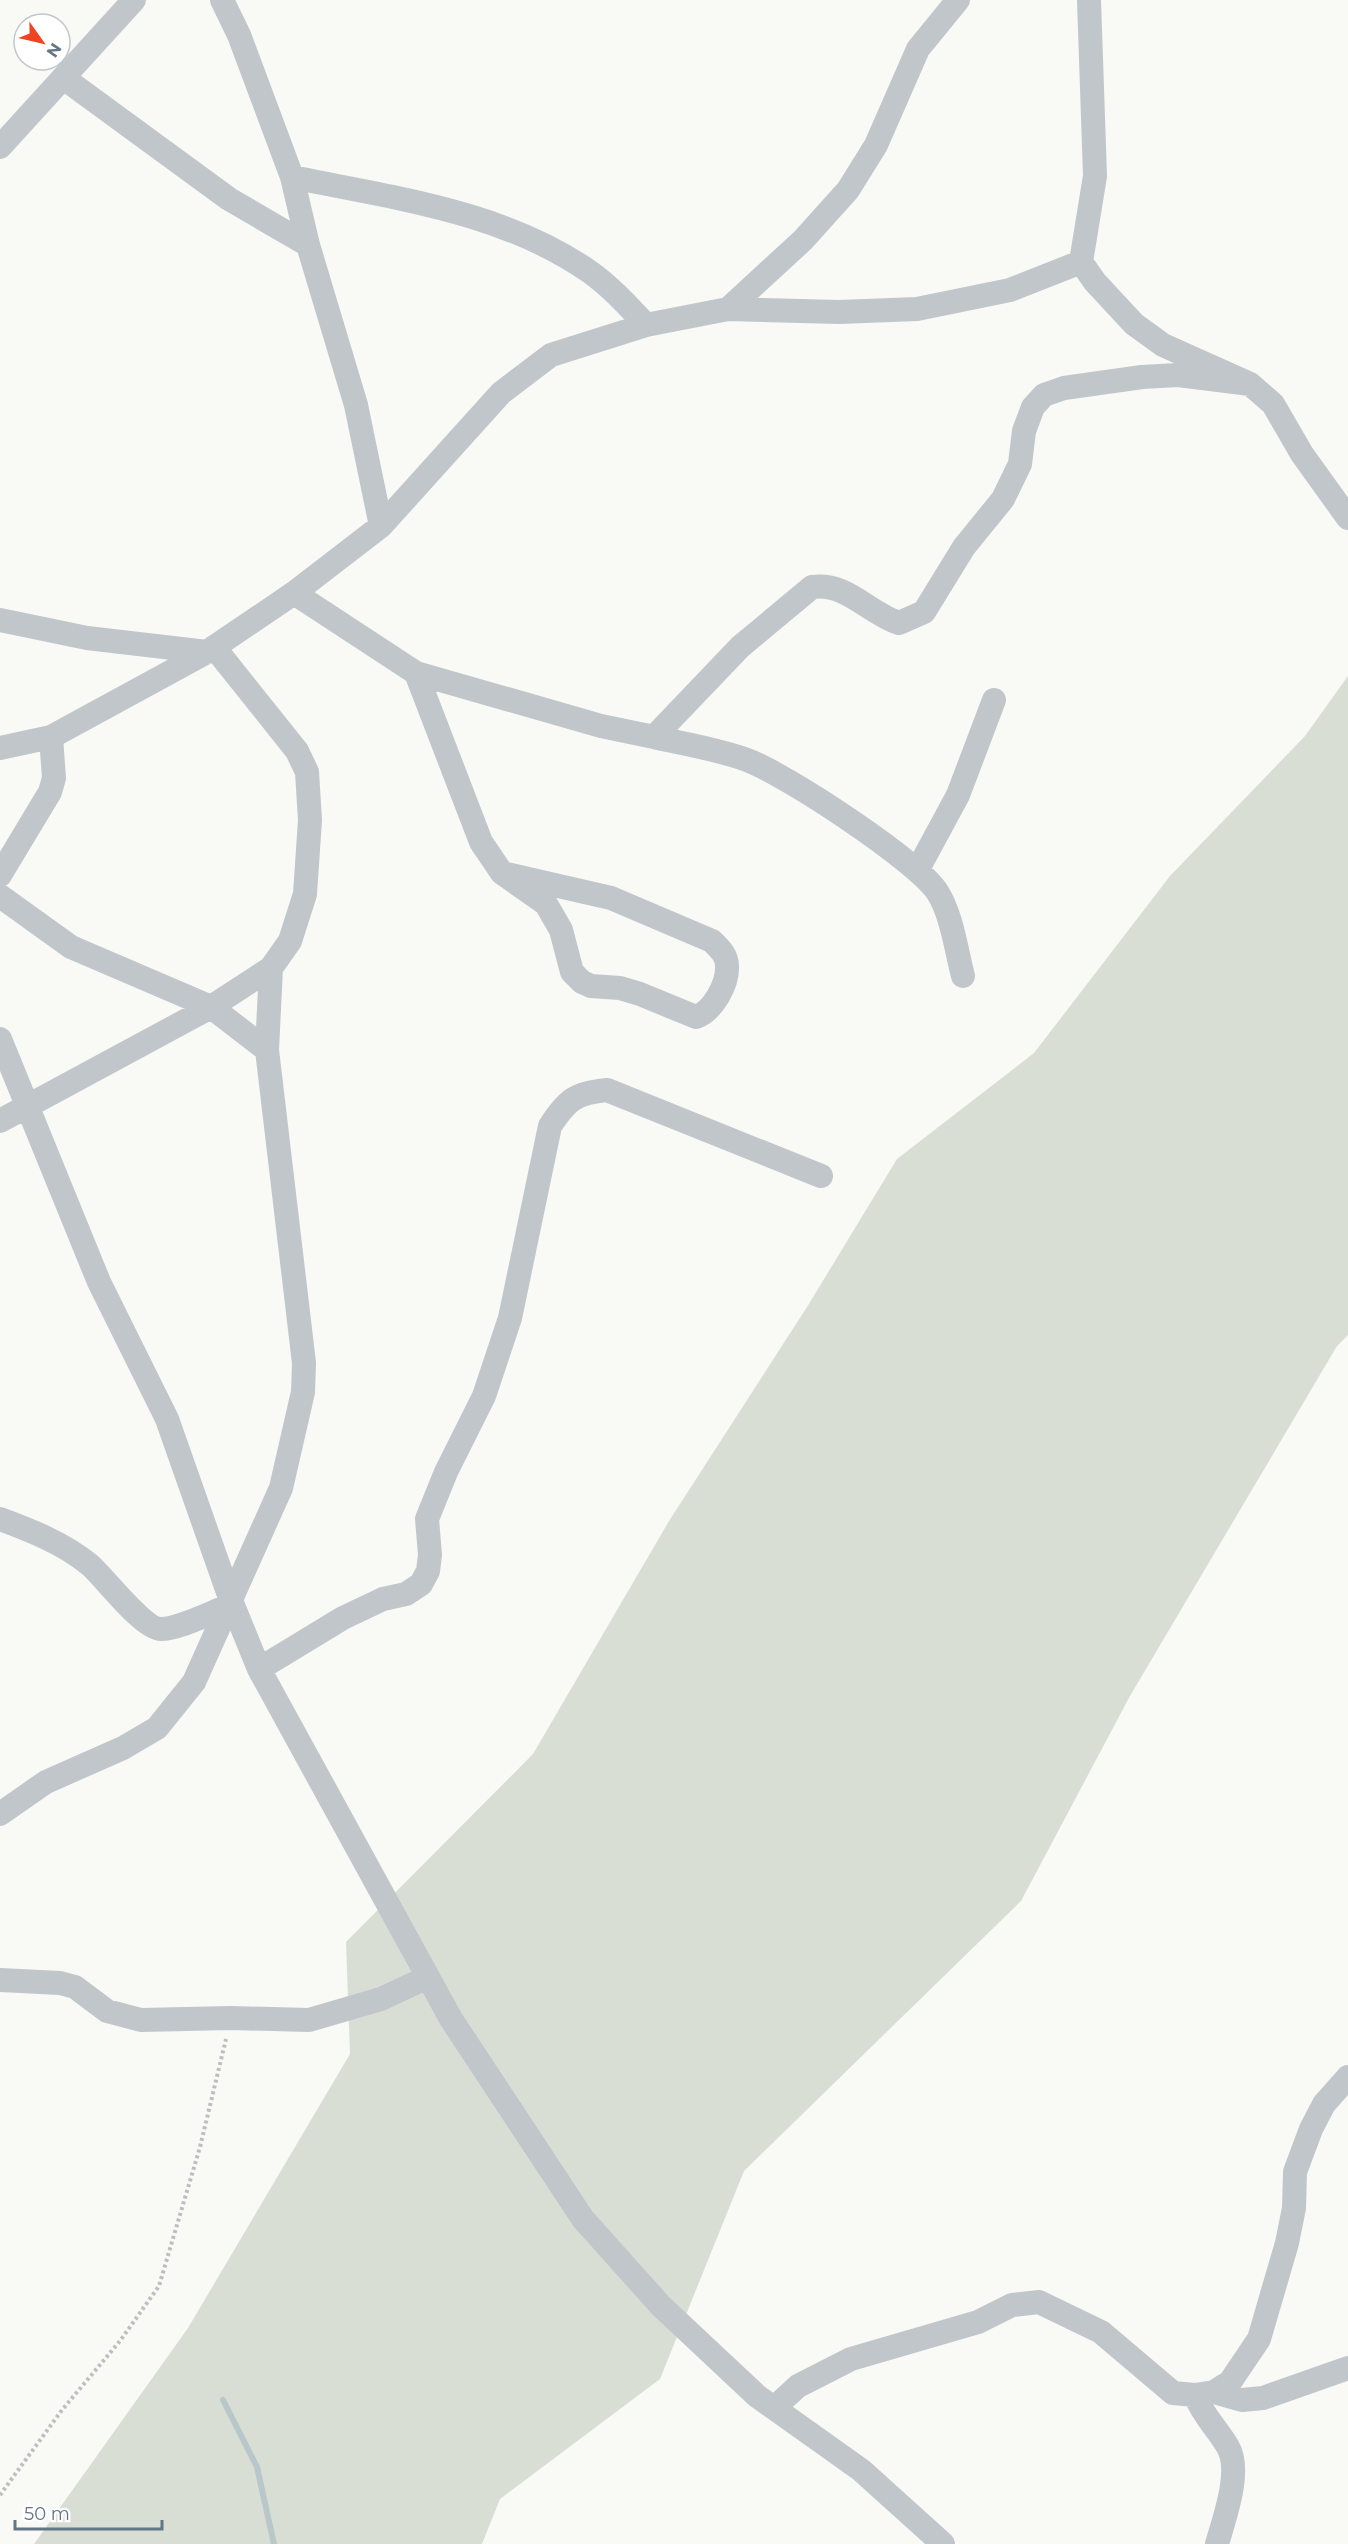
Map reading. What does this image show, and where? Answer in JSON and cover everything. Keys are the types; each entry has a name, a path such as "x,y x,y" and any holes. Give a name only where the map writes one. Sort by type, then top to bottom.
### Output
{"street":[{"path":"222,0 239,35 292,177 308,245 356,405 381,526"},
{"path":"728,309 803,240 848,190 876,145 918,50 958,0"},
{"path":"1089,0 1095,176 1081,262 1134,324 1163,345 1250,384 1273,404 1302,454 1348,518"},
{"path":"0,147 65,79 129,4"},
{"path":"65,79 229,199 308,245"},
{"path":"292,177 448,209 537,240 589,272 619,296 646,325"},
{"path":"0,748 51,737 211,649 294,593 381,526 501,393 551,355 646,325 728,309 839,312 917,309 1010,290 1081,262"},
{"path":"654,737 740,647 812,587 828,585 844,591 885,618 899,623 924,612 964,547 1003,499 1020,464 1024,431 1033,407 1044,395 1064,388 1142,377 1178,375 1250,384"},
{"path":"294,593 416,673 601,726 746,759 780,775 918,869 938,892 945,908 963,976"},
{"path":"0,620 87,638 211,649 297,751 307,772 310,820 305,894 290,941 271,968 211,1007 0,1121"},
{"path":"416,673 481,842 502,873 546,904 561,930 572,972 582,982 640,994 696,1017 712,1007 723,983 727,966 723,952 712,941 680,925 611,898 502,873"},
{"path":"918,869 958,795 994,700"},
{"path":"0,875 50,792 54,778 51,737"},
{"path":"0,896 71,946 211,1007 267,1050"},
{"path":"0,1814 46,1782 123,1748 157,1728 194,1682 205,1662 228,1603 281,1488 303,1392 304,1363 267,1050 271,968"},
{"path":"0,1039 99,1282 167,1419 228,1603 259,1669 458,2029 583,2218 661,2306 757,2396 861,2470 943,2544"},
{"path":"259,1669 343,1618 383,1599 406,1594 421,1584 428,1571 430,1555 427,1519 446,1472 484,1396 510,1318 550,1126 564,1104 584,1092 607,1090 821,1176"},
{"path":"0,1519 47,1537 90,1565 122,1600 153,1627 160,1629 170,1627 228,1603"},
{"path":"0,1980 60,1983 75,1987 107,2011 141,2020 231,2018 309,2020 381,1999 428,1977"},
{"path":"1205,2393 1230,2382 1259,2339 1287,2243 1293,2208 1295,2172 1311,2128 1324,2104 1348,2077"},
{"path":"774,2408 798,2386 852,2359 978,2322 1012,2305 1039,2302 1101,2332 1173,2393 1205,2393 1242,2400 1263,2398 1348,2368"},
{"path":"1205,2393 1201,2412 1229,2448 1233,2464 1231,2493 1217,2544"}],"path":[{"path":"0,2495 62,2410 120,2341 159,2286 200,2147 231,2018"}],"shaded area":[{"path":"1348,676 1348,1335 1337,1346 1130,1696 1021,1901 744,2171 660,2379 500,2499 482,2544 34,2544 188,2328 350,2054 346,1942 533,1754 669,1521 807,1307 897,1159 1034,1053 1170,876 1305,736"}],"waterway":[{"path":"223,2400 257,2467 274,2544"}]}
